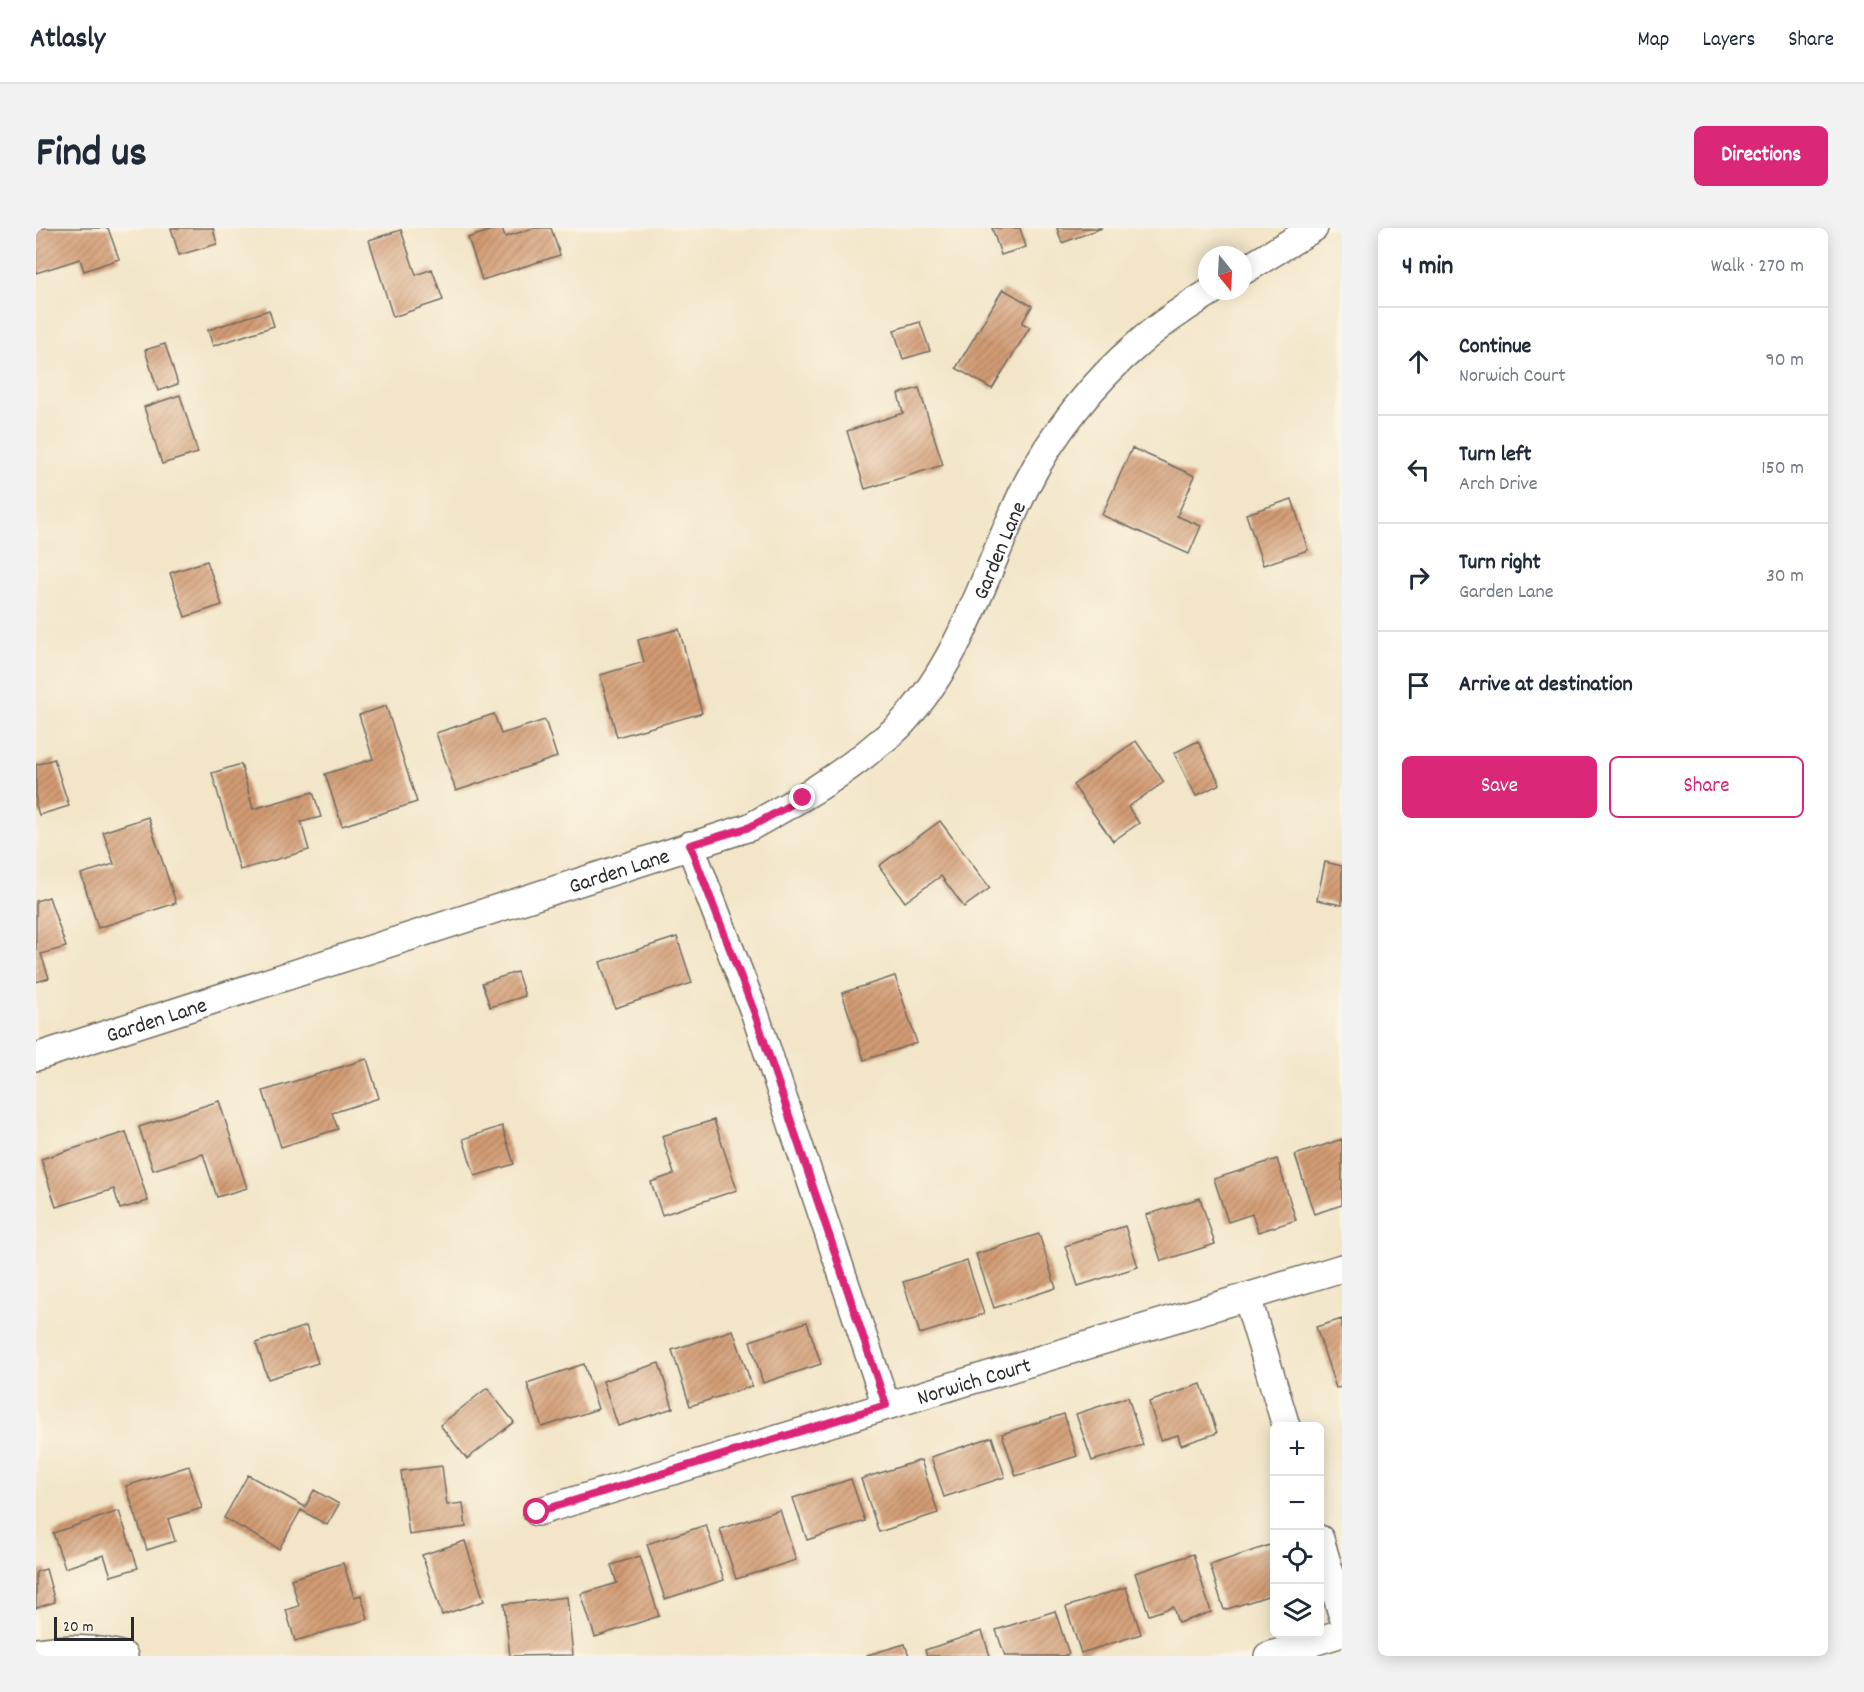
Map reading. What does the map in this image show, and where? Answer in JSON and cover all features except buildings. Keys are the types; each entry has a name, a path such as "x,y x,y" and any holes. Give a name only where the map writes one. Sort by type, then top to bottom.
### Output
{"street":[{"path":"1252,266 1314,228"},
{"name":"Garden Lane","path":"36,1057 750,827 803,798 858,761 903,723 936,679 956,644 1026,485 1052,442 1095,386 1137,344 1199,300"},
{"path":"690,845 755,1014 886,1405"},
{"name":"Norwich Court","path":"537,1512 1342,1268"},
{"path":"1247,1297 1285,1422"},
{"path":"1324,1553 1342,1614"},
{"path":"1268,1656 1342,1633"},
{"path":"36,1652 52,1649 112,1653 124,1656"}],"route":[{"path":"537,1512 886,1405 755,1014 690,845 750,827 803,798"}]}
